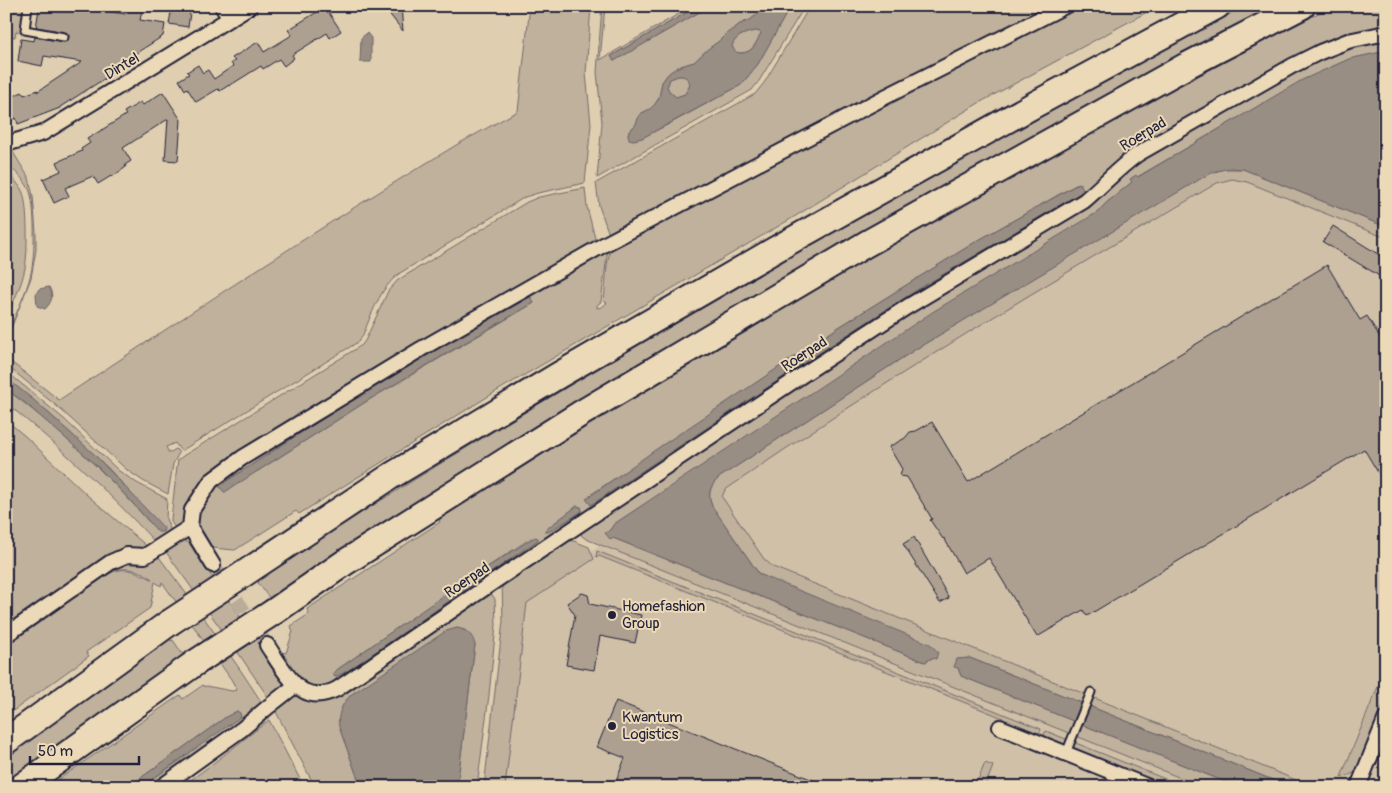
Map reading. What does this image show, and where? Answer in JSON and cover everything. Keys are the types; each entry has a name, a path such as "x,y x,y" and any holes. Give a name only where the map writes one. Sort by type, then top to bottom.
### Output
{"highway":[{"path":"6,742 169,623 391,476 558,375 778,248 1032,106 1217,6"},
{"path":"22,787 195,663 344,563 580,414 866,244 1186,66 1302,6"}],"street":[{"path":"222,6 230,19"},
{"name":"Dintel","path":"6,144 43,133 250,6"},
{"path":"213,565 190,526 192,510 211,481 242,458 421,349 614,240 884,97 1065,6"},
{"name":"Roerpad","path":"267,645 296,685 304,691 318,695 329,694 810,370 907,307 1084,201 1115,171 1138,154 1320,52 1348,41 1386,32"},
{"path":"6,635 111,562 127,555 145,556 190,526"},
{"path":"161,787 242,729 296,685"},
{"path":"1358,787 1386,718"},
{"path":"1000,727 1149,787"}],"lane":[{"path":"28,6 25,30 64,37"},
{"path":"1066,753 1091,692"}],"shaded area":[{"path":"11,6 23,6 21,32 16,31 15,37 6,36 6,25"},
{"path":"530,6 591,6 586,73 591,124 585,183 525,197 400,273 381,294 358,342 181,451 175,443 166,447 169,453 176,449 179,453 173,464 168,494 127,470 59,408 6,365 6,358 59,400 357,206 458,144 518,111"},
{"path":"602,6 605,6 600,60 692,6 698,6 611,56 614,61 710,6 768,6 750,20 740,24 726,34 694,62 678,67 667,75 662,82 659,98 655,104 640,114 636,124 629,131 628,135 633,140 642,138 741,85 758,64 785,16 788,6 805,6 752,90 597,178 602,123 597,72"},
{"path":"698,6 710,6 614,61 611,56"},
{"path":"768,6 788,7 785,16 758,64 741,85 642,138 629,139 628,133 636,124 640,114 650,109 659,98 662,82 670,72 678,67 694,62 726,34 740,24 750,20","holes":["755,31 761,33 752,49 745,53 738,53 734,50 732,46 738,37","678,76 689,80 690,85 685,94 676,97 667,87 670,79"]},
{"path":"810,6 1056,6 610,237 599,206 596,183 755,94 764,83"},
{"path":"1075,6 1158,6 977,104 789,220 497,391 299,514 296,511 235,550 212,548 212,553 197,530 198,512 214,485 355,392 608,248 601,302 597,305 597,308 602,307 607,303 604,301 607,265 611,246 975,56","holes":["531,297 534,303 367,401 258,471 219,486 333,412 476,326"]},
{"path":"1245,6 1281,6 271,600 258,583 257,579 506,424 758,275 940,172"},
{"path":"1332,6 1386,6 1386,29 1310,53 1082,198 325,690 302,686 277,649 286,653 293,631 291,626 309,614 307,609 440,522 439,519 616,408 873,255 1101,128","holes":["1079,183 1084,191 917,290 591,505 587,499 593,493 839,327 977,241","577,506 581,507 582,511 580,513 548,532 545,530","531,538 538,540 352,668 336,677 334,676 333,673 338,669"]},
{"path":"755,31 761,32 761,34 751,49 745,53 738,53 734,50 732,46 738,37"},
{"path":"367,33 371,38 371,62 360,62 361,38"},
{"path":"1386,36 1386,51 1349,59 1303,80 1131,179 1132,182 1098,212 614,524 610,530 610,539 613,538 925,662 932,658 759,574 710,502 710,490 714,483 720,477 916,349 1206,175 1224,169 1243,169 1386,227 1386,238 1247,182 1232,179 1217,183 907,371 785,449 725,490 722,497 764,559 773,567 1313,787 1290,787 970,658 957,659 961,676 1238,787 1203,787 582,536 580,531 1125,168 1330,52"},
{"path":"1386,51 1386,172 1380,191 1386,202 1386,227 1243,169 1230,168 1212,172 916,349 720,477 714,483 710,490 710,502 759,574 930,644 938,652 936,659 932,658 925,662 613,538 610,539 605,533 614,524 934,311 1098,212 1132,182 1130,179 1136,175 1138,177 1302,80 1349,59"},
{"path":"1386,61 1386,787 488,787 512,601 1260,126"},
{"path":"678,76 689,80 690,85 685,94 676,97 667,87 670,79"},
{"path":"11,149 29,178 33,196 36,250 31,278 6,341 29,281 34,243 33,206 29,189 16,172 6,164 6,150"},
{"path":"6,172 20,187 25,199 27,242 24,274 6,319"},
{"path":"1080,183 1084,191 917,290 591,505 586,499 655,450 839,327 977,241"},
{"path":"585,188 587,207 596,242 205,479 191,499 184,523 176,529 171,519 178,460 362,345 388,291 398,280 527,202 539,197"},
{"path":"49,287 52,299 49,304 45,309 37,306 36,294 39,289"},
{"path":"530,297 534,303 367,401 225,492 219,486 333,412 476,326"},
{"path":"6,371 64,419 119,471 167,499 166,519 171,531 154,541 83,469 6,403 6,389 81,452 149,522 121,482 108,468 51,415 6,378"},
{"path":"6,378 35,401 94,454 164,528 163,532 158,532 97,466 23,401 6,389"},
{"path":"6,420 87,495 149,548 141,553 124,552 6,632"},
{"path":"577,506 581,507 582,511 552,530 545,532 545,530"},
{"path":"535,537 538,540 352,668 336,677 334,676 333,674 338,669 453,589"},
{"path":"182,540 192,547 283,677 282,687 275,694 268,697 166,552 166,549"},
{"path":"564,540 574,541 589,547 594,559 527,603 505,787 484,787 503,621 502,581"},
{"path":"597,551 1041,729 1040,732 1037,733 599,556 596,557"},
{"path":"156,555 212,629 262,703 261,708 233,731 154,787 141,787 185,757 237,711 128,787 48,787 180,695 183,699 203,685 204,687 237,690 162,582 161,586 155,582 150,608 86,652 89,656 6,716 6,646 108,574 119,570 128,570 152,579 144,573 130,569 115,570 105,574 6,644 6,639 110,565"},
{"path":"490,592 495,599 496,625 477,787 457,787 475,645 465,630 457,628 348,698 342,707 340,727 361,787 315,787 275,710 296,693 315,698"},
{"path":"457,628 469,634 473,638 475,645 457,787 361,787 339,727 340,713 345,701 352,694 446,631"},
{"path":"169,638 171,641 173,640 184,659 6,783 6,756"},
{"path":"970,658 1290,787 1238,787 961,676 958,668 954,667 957,659"},
{"path":"1386,667 1386,697 1356,772 1342,778 1341,777"},
{"path":"237,711 241,716 239,718 141,787 128,787 226,717"},
{"path":"269,720 304,787 181,787 211,765"},
{"path":"1046,731 1185,787 1170,787 1046,737 1044,734"},
{"path":"985,763 993,766 985,787 975,787"}],"building":[{"path":"45,6 99,6 99,10 125,14 126,6 143,6 140,20 165,24 163,36 113,68 115,72 60,108 18,124 16,118 6,122 6,100 22,92 24,95 38,90 37,92 82,62 44,56 42,66 18,61 21,39 34,41 35,37 64,42 68,40 69,35 65,32 36,27 39,9 45,9"},
{"path":"172,6 191,6 188,27 169,24"},
{"path":"383,6 401,6 403,31"},
{"path":"325,7 341,31 330,38 327,33 292,55 294,58 284,66 279,59 263,69 261,66 220,91 218,89 196,102 179,80 198,65 203,73 208,70 214,79 233,66 231,63 235,61 232,58 258,42 264,52 292,35 288,30"},
{"path":"163,92 181,120 178,161 165,160 168,119 123,148 131,161 125,165 126,167 98,184 93,176 65,188 69,196 54,203 43,179 61,171 57,162 82,151 81,149 90,143 87,139 126,115 124,112 141,102 143,105"},
{"path":"1333,226 1386,259 1386,280 1323,242"},
{"path":"1327,265 1360,320 1367,316 1386,347 1386,486 1364,449 1087,616 1083,610 1037,637 989,558 964,573 944,538 930,520 932,519 907,477 900,476 902,469 889,447 905,438 910,432 916,431 932,422 968,482"},
{"path":"914,537 949,598 940,603 903,544"},
{"path":"582,593 588,595 590,604 641,615 635,643 600,636 594,670 566,665 575,615 567,603"},
{"path":"616,701 828,787 614,787 625,758 597,747"}],"tunnel":[{"path":"213,565 267,645"}],"place":[{"name":"Homefashion Group","path":"612,615"},
{"name":"Kwantum Logistics","path":"612,726"}]}
